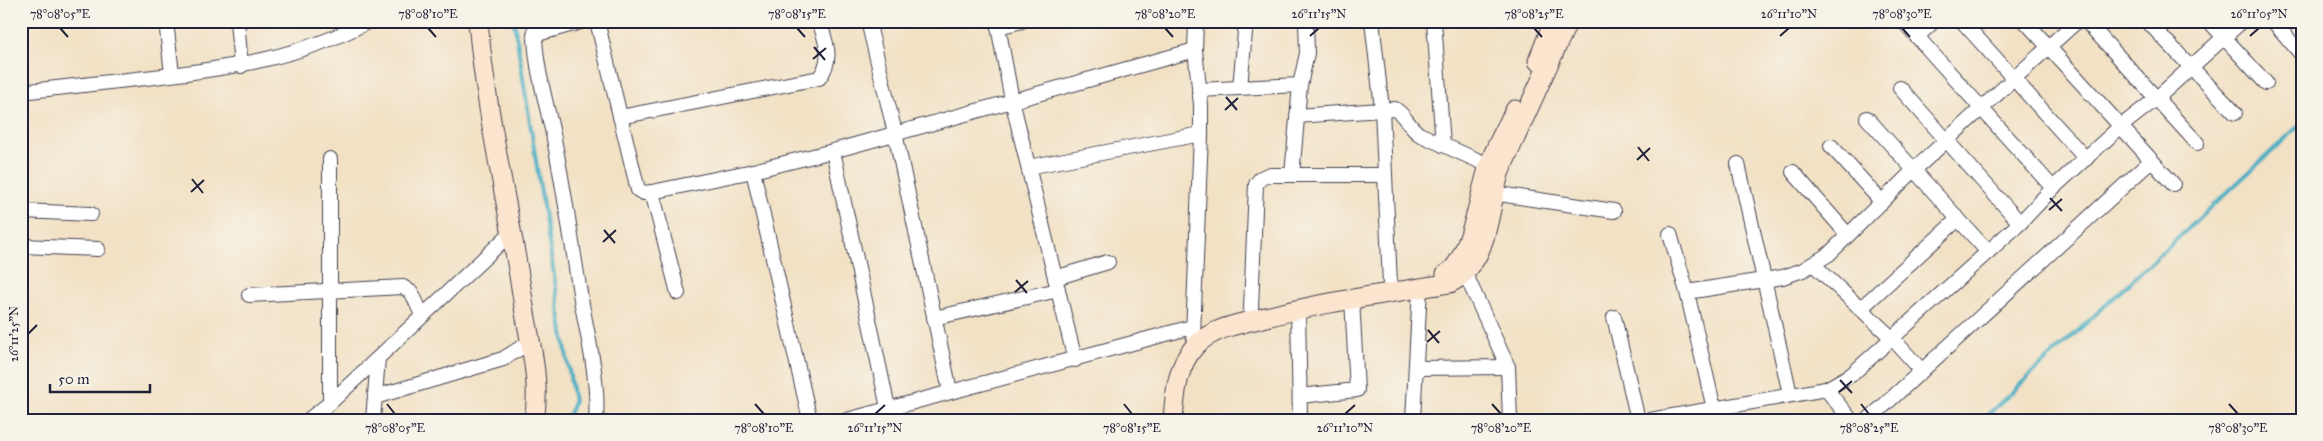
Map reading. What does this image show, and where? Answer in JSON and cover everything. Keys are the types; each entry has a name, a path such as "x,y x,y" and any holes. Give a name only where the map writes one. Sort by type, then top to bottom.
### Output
{"street":[{"path":"166,21 172,74"},
{"path":"237,21 241,66"},
{"path":"21,92 241,66 284,56 335,38 369,21"},
{"path":"478,21 486,93 513,231 530,342 538,402 534,420"},
{"path":"584,21 535,28 592,361 597,406 596,420"},
{"path":"597,21 638,190 644,193 752,171 834,151 1195,50"},
{"path":"620,117 819,78 826,69 829,55 819,21"},
{"path":"868,21 895,133 950,391"},
{"path":"1022,21 997,24 1012,100 1076,360"},
{"path":"1173,420 1175,394 1183,361 1194,334 1201,134 1195,50 1196,21"},
{"path":"1240,88 1246,21"},
{"path":"1292,175 1300,85 1306,66 1306,21"},
{"path":"1372,21 1382,109 1390,284"},
{"path":"1434,21 1443,145"},
{"path":"1161,420 1173,354 1213,319 1343,290 1441,276 1451,272 1460,260 1468,241 1554,21"},
{"path":"847,420 950,391 1076,360 1194,334 1206,336 1226,327 1298,308 1450,283 1465,273 1480,253 1492,194 1495,168 1568,21"},
{"path":"1903,21 2053,188"},
{"path":"1917,37 1934,21"},
{"path":"1962,21 2086,159"},
{"path":"2025,21 2173,184"},
{"path":"1687,292 1782,277 1813,264 1829,254 1914,170 2077,21"},
{"path":"2086,21 2197,143"},
{"path":"2147,21 2235,113"},
{"path":"2209,21 2266,83"},
{"path":"1650,420 1826,389 1851,375 2020,223 2053,188 2120,127 2157,98 2242,21"},
{"path":"2273,21 2302,55"},
{"path":"1199,90 1300,85"},
{"path":"1900,88 2020,223"},
{"path":"1297,116 1395,109 1403,114 1412,130 1495,168"},
{"path":"1867,118 1988,252"},
{"path":"1028,167 1201,134"},
{"path":"1831,146 1882,202"},
{"path":"834,151 888,408"},
{"path":"330,159 330,403"},
{"path":"1868,420 2151,160"},
{"path":"1738,164 1790,394"},
{"path":"752,171 810,420"},
{"path":"1793,172 1848,235"},
{"path":"1251,309 1256,184 1260,178 1268,175 1385,175"},
{"path":"652,192 678,293"},
{"path":"1492,194 1614,211"},
{"path":"21,211 91,214"},
{"path":"1860,309 1958,219"},
{"path":"308,420 330,403 513,231"},
{"path":"1670,234 1687,292 1714,409"},
{"path":"21,246 98,249"},
{"path":"934,318 1057,284 1108,262"},
{"path":"1813,264 1893,339 1922,371"},
{"path":"1465,273 1508,367 1510,420"},
{"path":"249,296 403,287 412,293 422,315"},
{"path":"1413,420 1420,288"},
{"path":"1300,396 1356,390 1352,299"},
{"path":"1298,308 1300,420"},
{"path":"1614,317 1638,420"},
{"path":"375,397 502,359 530,342"},
{"path":"373,420 378,358"},
{"path":"1416,368 1508,367"},
{"path":"1826,389 1851,420"}],"waterway":[{"path":"514,21 574,402 567,420"},
{"path":"1982,420 2302,123"}]}
